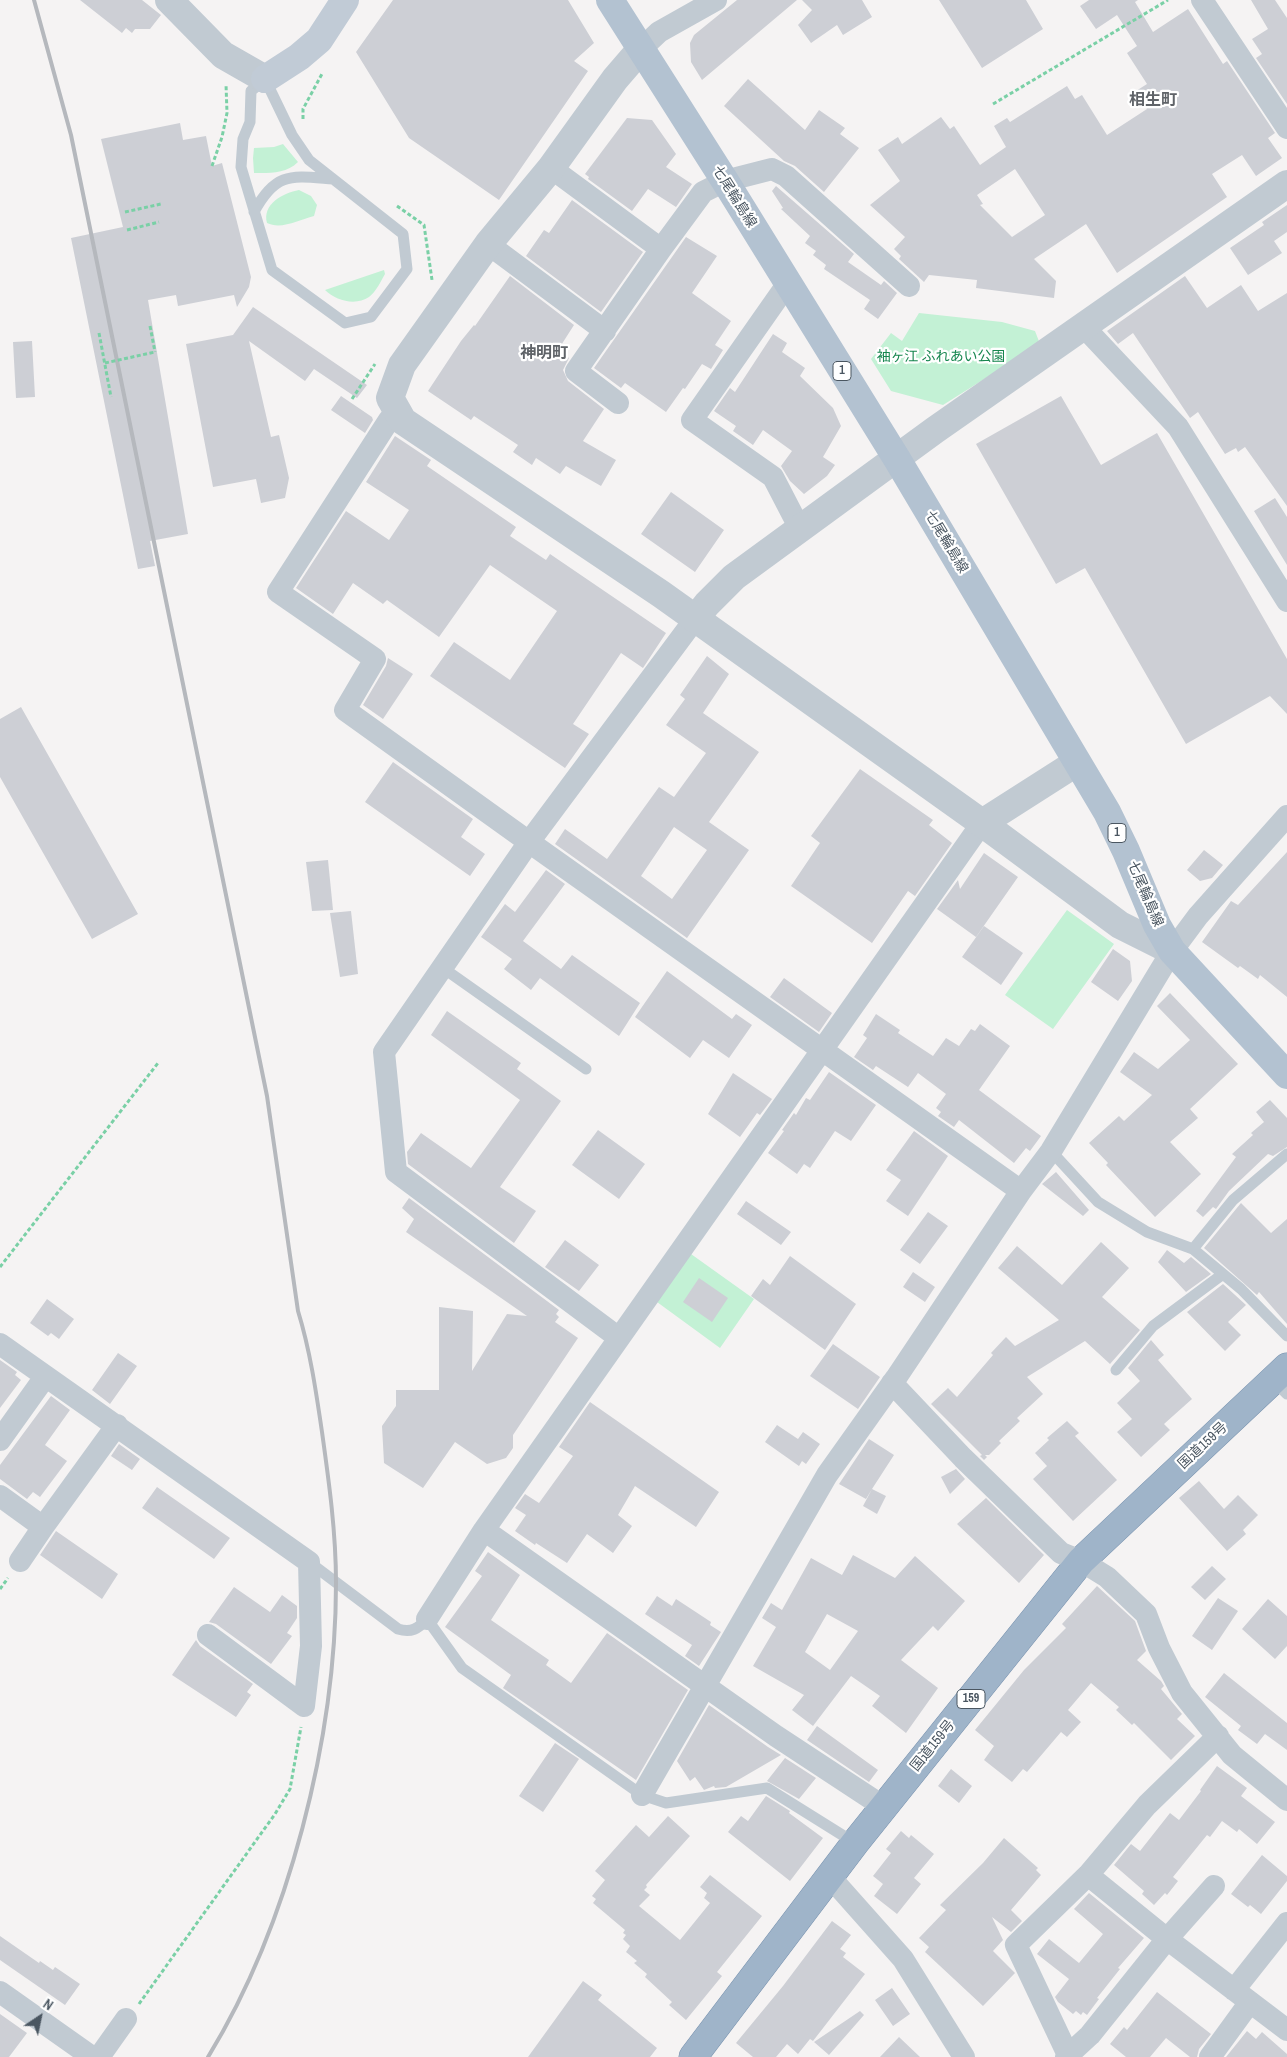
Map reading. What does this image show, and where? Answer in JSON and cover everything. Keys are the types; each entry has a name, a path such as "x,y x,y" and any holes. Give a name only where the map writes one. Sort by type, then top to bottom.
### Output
{"highway":[{"name":"国道159号","path":"693,2057 855,1844 1081,1561 1282,1378"}],"main road":[{"path":"265,79 319,40 345,0"},
{"name":"七尾輪島線","path":"610,0 897,459 1076,763 1107,812 1126,851 1157,925 1172,951 1287,1075"}],"street":[{"path":"169,0 223,55 265,79"},
{"path":"716,0 659,32 640,50 616,79 551,168 488,244 402,365 390,398 403,421 695,619 982,823 1120,925 1172,951"},
{"path":"1202,0 1287,128"},
{"path":"551,168 661,249"},
{"path":"618,403 576,371 661,249 704,192 724,181 772,169 786,176 909,286"},
{"path":"619,1338 396,1172 384,1052 530,842 695,619 734,577 940,426 1287,184"},
{"path":"488,244 605,331"},
{"path":"788,283 692,420 773,477 800,529"},
{"path":"1083,326 1178,427 1279,571 1287,601"},
{"path":"403,421 388,420 278,592 375,659 345,710 1021,1191"},
{"path":"427,1619 484,1530 982,823 1076,763"},
{"path":"642,1795 827,1475 892,1383 1021,1191 1051,1152 1172,951 1198,916 1287,816"},
{"path":"0,1344 309,1562 311,1646 304,1706 208,1635"},
{"path":"0,1440 45,1377"},
{"path":"892,1383 963,1458 1061,1553 1081,1561 1106,1577 1146,1614 1159,1648 1182,1693 1232,1755 1287,1800"},
{"path":"20,1562 117,1425"},
{"path":"0,1496 43,1527"},
{"path":"484,1530 776,1736 884,1807"},
{"path":"1214,1886 1167,1939 1077,2053 1016,1945 1088,1875 1147,1805 1218,1736"},
{"path":"1088,1875 1167,1939 1287,2030"},
{"path":"831,1878 903,1959 964,2057"},
{"path":"1210,2057 1242,1996 1287,1924"},
{"path":"0,1992 92,2057"},
{"path":"99,2057 126,2019"}],"lane":[{"path":"265,79 292,135 309,160 404,234 407,269 371,317 345,323 272,270 241,167 243,139 250,122 251,91 265,79"},
{"path":"254,212 263,196 281,180 290,178 333,179"},
{"path":"443,968 586,1069"},
{"path":"1051,1152 1098,1202 1147,1232 1193,1249 1241,1289 1287,1336"},
{"path":"1193,1249 1233,1200 1287,1154"},
{"path":"1116,1370 1153,1326 1223,1274"},
{"path":"309,1562 398,1629 408,1632 419,1628 427,1619 462,1668 642,1795 666,1803 767,1788 855,1844"}],"path":[{"path":"993,104 1168,0"},
{"path":"303,124 303,109 323,72"},
{"path":"212,166 222,137 227,113 226,81"},
{"path":"125,212 161,204"},
{"path":"127,230 159,222"},
{"path":"105,363 155,352 150,326"},
{"path":"99,334 111,397"},
{"path":"0,1267 158,1063"},
{"path":"126,2019 264,1830 290,1789 304,1706"}],"green space":[{"path":"283,144 298,162 283,171 254,173 254,148 274,147"},
{"path":"299,190 311,196 317,205 314,216 284,225 267,223 266,216 268,210 275,200"},
{"path":"384,270 385,274 372,295 364,300 346,301 335,297 325,290"},
{"name":"袖ヶ江 ふれあい公園","path":"919,313 1002,322 1035,331 1040,344 943,405 891,391 871,359 891,333 902,341"},
{"path":"1067,910 1114,944 1053,1029 1005,995"},
{"path":"691,1254 754,1299 720,1348 657,1302"}],"building":[{"path":"80,0 142,0 161,15 150,29 135,29 132,33 126,28 122,33"},
{"path":"393,0 568,0 594,43 574,61 588,71 499,200 409,138 356,52"},
{"path":"737,0 797,0 702,80 691,62 690,43 694,35"},
{"path":"802,0 862,0 872,17 843,35 837,25 811,43 798,25 812,10"},
{"path":"939,0 1026,0 1043,29 982,68"},
{"path":"1089,0 1138,0 1135,2 1153,32 1188,9 1223,64 1227,61 1275,133 1268,138 1282,158 1256,176 1242,155 1212,174 1227,197 1117,273 1086,224 1034,259 1056,281 1054,298 976,288 977,280 929,275 924,282 899,259 901,256 894,249 905,237 870,205 900,181 878,150 898,137 902,144 941,117 950,129 954,126 980,165 1006,147 994,126 1007,118 1010,122 1067,86 1075,99 1082,95 1107,135 1147,109 1136,91 1147,84 1127,53 1137,46 1117,15 1096,29 1080,6","holes":["1015,169 1045,215 1012,237 980,205 983,204 977,195"]},
{"path":"1251,0 1275,0 1287,18 1287,104 1256,58 1262,54 1252,39 1268,29"},
{"path":"748,79 805,130 819,110 845,128 840,134 859,148 824,192 795,166 784,161 724,106"},
{"path":"627,118 652,120 676,154 666,167 692,184 676,207 648,189 632,211 588,179 589,177 585,174"},
{"path":"180,123 183,140 206,136 212,166 222,163 251,277 249,287 237,307 234,295 178,306 176,295 148,300 188,534 150,541 155,566 138,569 71,238 123,227 101,139"},
{"path":"776,186 854,254 848,262 881,285 884,281 897,293 878,319 864,309 870,300 824,269 826,265 813,255 816,251 805,243 810,236 781,209 783,208 772,191"},
{"path":"572,200 643,252 601,312 526,256 544,230 549,233"},
{"path":"1287,205 1287,232 1274,241 1282,253 1248,275 1230,248 1264,225 1262,222"},
{"path":"686,237 717,256 692,293 731,321 715,345 723,350 711,369 702,364 666,412 625,383 621,388 594,368"},
{"path":"510,276 574,325 558,350 569,358 563,370 568,381 604,409 583,441 616,460 601,486 566,466 560,474 536,458 532,465 513,452 518,445 474,416 471,420 428,391 461,341 475,326"},
{"path":"1185,276 1207,308 1241,285 1258,311 1287,293 1287,506 1245,447 1238,452 1236,448 1225,454 1198,412 1190,418 1133,333 1118,344 1107,331"},
{"path":"253,307 367,385 357,398 314,369 305,381 249,341 271,437 279,435 289,478 285,498 261,503 256,479 213,487 186,344 233,335"},
{"path":"773,334 787,343 782,352 805,368 800,376 833,408 841,426 823,457 835,465 827,476 804,494 790,481 781,466 792,451 763,430 753,445 733,431 736,426 714,411 730,388 735,392"},
{"path":"32,341 35,397 16,398 13,342"},
{"path":"341,396 372,417 373,420 365,433 331,410"},
{"path":"1061,396 1101,465 1157,433 1287,659 1287,714 1270,696 1186,744 1085,568 1056,584 976,444"},
{"path":"395,436 431,460 427,466 516,527 510,536 546,560 550,554 666,633 643,668 621,653 573,724 589,734 565,768 430,676 454,642 510,680 557,611 490,565 439,637 387,600 383,604 353,583 333,614 296,588 346,511 389,540 409,510 366,482"},
{"path":"671,492 724,530 695,572 641,534"},
{"path":"1275,498 1287,517 1287,565 1254,511"},
{"path":"707,656 729,674 703,713 759,752 709,822 749,850 687,938 555,844 565,829 607,859 659,787 674,797 706,753 666,725 685,699 680,695","holes":["674,827 707,850 672,899 641,876"]},
{"path":"388,658 413,674 383,719 363,705 386,666"},
{"path":"21,707 138,914 92,939 0,777 0,719"},
{"path":"393,762 473,819 461,837 485,854 470,876 365,802"},
{"path":"860,769 933,820 929,825 952,843 915,896 908,891 872,943 791,886 820,843 811,836"},
{"path":"1204,850 1223,865 1212,878 1200,881 1187,870"},
{"path":"1287,852 1287,997 1260,975 1258,979 1240,966 1238,968 1202,942 1231,901 1238,905"},
{"path":"984,853 1018,877 976,937 937,909 958,880 960,889"},
{"path":"328,860 333,910 312,911 306,862"},
{"path":"546,870 565,884 523,941 561,969 572,955 640,1003 619,1036 540,978 531,990 504,969 512,959 481,937 505,904 515,912"},
{"path":"351,911 358,974 340,977 330,913"},
{"path":"984,926 1023,953 1001,985 962,957"},
{"path":"1113,949 1130,961 1132,981 1118,1001 1091,982"},
{"path":"667,971 732,1019 736,1014 752,1025 729,1058 703,1040 690,1058 635,1017"},
{"path":"784,978 832,1013 819,1032 770,997"},
{"path":"1170,993 1238,1064 1190,1109 1198,1118 1170,1142 1201,1174 1155,1217 1106,1165 1108,1163 1089,1143 1119,1116 1124,1121 1152,1095 1120,1072 1134,1052 1158,1069 1190,1040 1157,1006"},
{"path":"447,1011 521,1063 517,1069 561,1101 500,1187 536,1211 514,1243 408,1164 407,1152 421,1133 471,1168 520,1100 431,1035"},
{"path":"876,1014 900,1030 898,1033 933,1056 946,1038 959,1046 971,1029 975,1031 980,1024 1010,1046 979,1090 1041,1136 1030,1151 1026,1148 1014,1163 959,1120 954,1127 938,1116 941,1112 936,1108 946,1094 918,1073 908,1087 876,1066 873,1070 854,1057 867,1038 863,1035"},
{"path":"829,1072 876,1105 851,1141 835,1131 810,1168 804,1164 797,1174 768,1153 794,1113 796,1115 806,1098 810,1100"},
{"path":"733,1073 772,1099 760,1115 757,1113 740,1137 708,1114"},
{"path":"1270,1100 1287,1118 1287,1147 1273,1156 1268,1154 1229,1191 1216,1209 1213,1207 1203,1217 1196,1211 1236,1157 1232,1154 1264,1122 1256,1112"},
{"path":"598,1130 645,1164 619,1199 572,1165"},
{"path":"914,1131 948,1156 908,1216 886,1201 901,1180 886,1170"},
{"path":"1056,1172 1089,1210 1083,1216 1042,1184"},
{"path":"409,1198 559,1310 556,1314 559,1317 555,1322 578,1338 513,1435 513,1448 506,1458 487,1464 455,1442 423,1488 384,1463 382,1426 396,1406 396,1390 439,1390 439,1307 473,1311 472,1371 507,1314 527,1316 406,1232 414,1219 402,1208"},
{"path":"746,1201 791,1232 781,1245 737,1214"},
{"path":"1241,1203 1271,1233 1287,1219 1287,1324 1259,1292 1257,1295 1204,1248"},
{"path":"928,1212 948,1226 920,1264 900,1250"},
{"path":"565,1240 599,1265 579,1291 545,1267"},
{"path":"1101,1242 1129,1268 1102,1297 1140,1330 1110,1364 1085,1341 1027,1377 1043,1394 1017,1418 1020,1421 999,1441 1001,1443 989,1455 985,1455 987,1457 984,1460 980,1456 982,1455 931,1404 948,1388 957,1397 1006,1337 1015,1346 1059,1320 998,1268 1017,1246 1062,1285"},
{"path":"1167,1250 1184,1263 1191,1257 1211,1274 1186,1292 1158,1262"},
{"path":"790,1256 856,1304 825,1350 751,1296 763,1279 770,1285"},
{"path":"913,1272 935,1287 925,1302 903,1287"},
{"path":"699,1278 728,1298 712,1322 683,1302"},
{"path":"1223,1284 1246,1305 1228,1322 1241,1335 1225,1351 1187,1312"},
{"path":"47,1299 74,1319 59,1339 51,1333 48,1336 30,1323"},
{"path":"1151,1340 1164,1355 1158,1360 1192,1399 1164,1424 1170,1430 1141,1457 1117,1432 1132,1419 1117,1403 1140,1381 1128,1368"},
{"path":"833,1344 880,1377 858,1409 810,1376"},
{"path":"118,1353 137,1366 110,1404 92,1390"},
{"path":"0,1360 17,1372 15,1375 21,1380 0,1408"},
{"path":"51,1396 70,1410 45,1445 67,1461 40,1497 33,1492 27,1499 0,1479 0,1465"},
{"path":"590,1402 719,1492 696,1527 635,1486 618,1515 632,1526 613,1553 587,1534 567,1563 515,1531 526,1515 515,1508 525,1494 539,1503 573,1456 559,1447"},
{"path":"1067,1421 1079,1433 1075,1436 1117,1480 1073,1521 1033,1479 1047,1466 1035,1453 1049,1440 1047,1438"},
{"path":"777,1425 798,1439 803,1432 820,1444 806,1464 802,1461 799,1466 765,1442"},
{"path":"869,1439 894,1455 866,1499 839,1484"},
{"path":"119,1444 140,1459 132,1470 111,1456"},
{"path":"956,1469 965,1479 950,1494 941,1477"},
{"path":"1199,1481 1224,1509 1238,1495 1258,1515 1243,1530 1246,1534 1227,1551 1179,1498"},
{"path":"157,1487 230,1538 214,1559 142,1508"},
{"path":"872,1489 886,1496 877,1514 863,1506"},
{"path":"986,1498 1044,1555 1019,1583 957,1524"},
{"path":"56,1531 118,1574 102,1599 40,1555"},
{"path":"488,1552 520,1575 491,1620 549,1660 546,1665 571,1683 607,1633 688,1690 636,1780 503,1688 511,1675 445,1627 482,1576 475,1571"},
{"path":"853,1555 895,1578 915,1556 965,1601 938,1631 933,1626 901,1660 938,1688 906,1733 872,1706 880,1696 851,1676 813,1726 792,1710 804,1695 753,1666 776,1627 762,1618 771,1603 782,1610 811,1558 842,1575","holes":["827,1614 858,1631 830,1670 805,1652"]},
{"path":"1212,1566 1226,1579 1205,1600 1191,1587"},
{"path":"1097,1586 1135,1621 1146,1651 1137,1660 1161,1681 1164,1686 1161,1689 1182,1714 1177,1719 1195,1736 1171,1760 1134,1723 1132,1725 1116,1710 1119,1707 1091,1683 1068,1710 1081,1722 1067,1737 1061,1732 1027,1772 1023,1769 1012,1782 984,1760 994,1746 975,1730 1024,1670 1066,1628 1062,1624"},
{"path":"234,1587 270,1612 282,1595 297,1606 297,1618 287,1633 292,1636 271,1664 216,1624 209,1622"},
{"path":"657,1596 672,1606 676,1599 711,1622 710,1625 721,1632 699,1666 685,1656 692,1645 645,1614"},
{"path":"1218,1598 1238,1611 1212,1650 1192,1636"},
{"path":"1268,1599 1287,1616 1287,1646 1275,1659 1242,1629"},
{"path":"196,1640 200,1646 253,1684 247,1692 251,1695 236,1717 172,1675"},
{"path":"1224,1673 1287,1723 1287,1750 1265,1734 1257,1744 1238,1730 1241,1726 1205,1697"},
{"path":"709,1705 781,1755 726,1787 715,1788 714,1786 704,1790 695,1777 690,1781 677,1761"},
{"path":"817,1726 878,1770 869,1782 807,1740"},
{"path":"555,1743 579,1759 543,1812 519,1796"},
{"path":"785,1758 816,1778 799,1799 767,1781"},
{"path":"1217,1766 1247,1788 1241,1796 1275,1822 1257,1844 1239,1829 1237,1832 1222,1821 1210,1837 1207,1835 1173,1877 1178,1881 1167,1895 1165,1893 1154,1905 1142,1894 1144,1891 1114,1865 1131,1844 1140,1851 1170,1813 1179,1820"},
{"path":"951,1769 972,1786 959,1803 938,1786"},
{"path":"766,1796 790,1811 789,1813 823,1838 790,1881 728,1832 741,1816 748,1821"},
{"path":"668,1816 690,1836 646,1885 647,1887 644,1890 650,1895 639,1906 680,1940 710,1903 704,1898 707,1893 700,1887 710,1875 762,1916 717,1972 722,1976 686,2020 669,2005 672,2002 645,1977 647,1974 634,1963 637,1961 626,1952 630,1946 623,1939 626,1935 623,1933 625,1930 593,1903 596,1899 592,1896 605,1880 595,1871 636,1825 649,1837"},
{"path":"901,1831 909,1838 911,1835 934,1854 914,1878 921,1884 897,1914 874,1896 883,1884 873,1876 891,1853 886,1849"},
{"path":"1004,1838 1038,1868 1036,1870 1041,1875 1011,1910 1022,1921 1011,1932 992,1917 1003,1940 993,1951 1015,1973 983,2006 925,1952 929,1947 919,1938 946,1910 940,1905 983,1863"},
{"path":"1262,1855 1287,1876 1287,1881 1261,1914 1231,1894"},
{"path":"1089,1893 1144,1938 1118,1968 1120,1969 1097,1998 1099,1999 1087,2015 1083,2012 1081,2015 1076,2011 1073,2014 1058,2002 1055,1997 1069,1979 1037,1954 1049,1939 1079,1963 1103,1934 1074,1909"},
{"path":"832,1921 851,1935 840,1949 846,1953 843,1957 865,1974 813,2041 810,2039 798,2054 787,2044 776,2057 753,2057 736,2043 783,1986"},
{"path":"0,1936 39,1963 40,1961 53,1970 55,1967 80,1984 65,2005 0,1960"},
{"path":"583,1981 602,1995 598,2000 657,2048 650,2057 528,2057"},
{"path":"892,1988 910,2014 893,2026 875,2000"},
{"path":"1157,1992 1211,2034 1199,2049 1197,2057 1190,2057 1166,2038 1150,2057 1126,2057 1110,2044 1124,2027 1127,2030"},
{"path":"860,2011 864,2015 829,2055 814,2042"},
{"path":"0,2014 27,2033 9,2057 0,2057"},
{"path":"1247,2031 1256,2039 1262,2032 1287,2054 1287,2057 1226,2057"},
{"path":"899,2037 920,2057 880,2057"}],"railway":[{"path":"34,0 71,135 267,1096 298,1311 317,1401 333,1526 336,1564 334,1642 317,1766 284,1890 262,1949 237,2005 208,2057"}],"district":[{"name":"相生町","path":"1153,101"},
{"name":"神明町","path":"544,354"}]}
